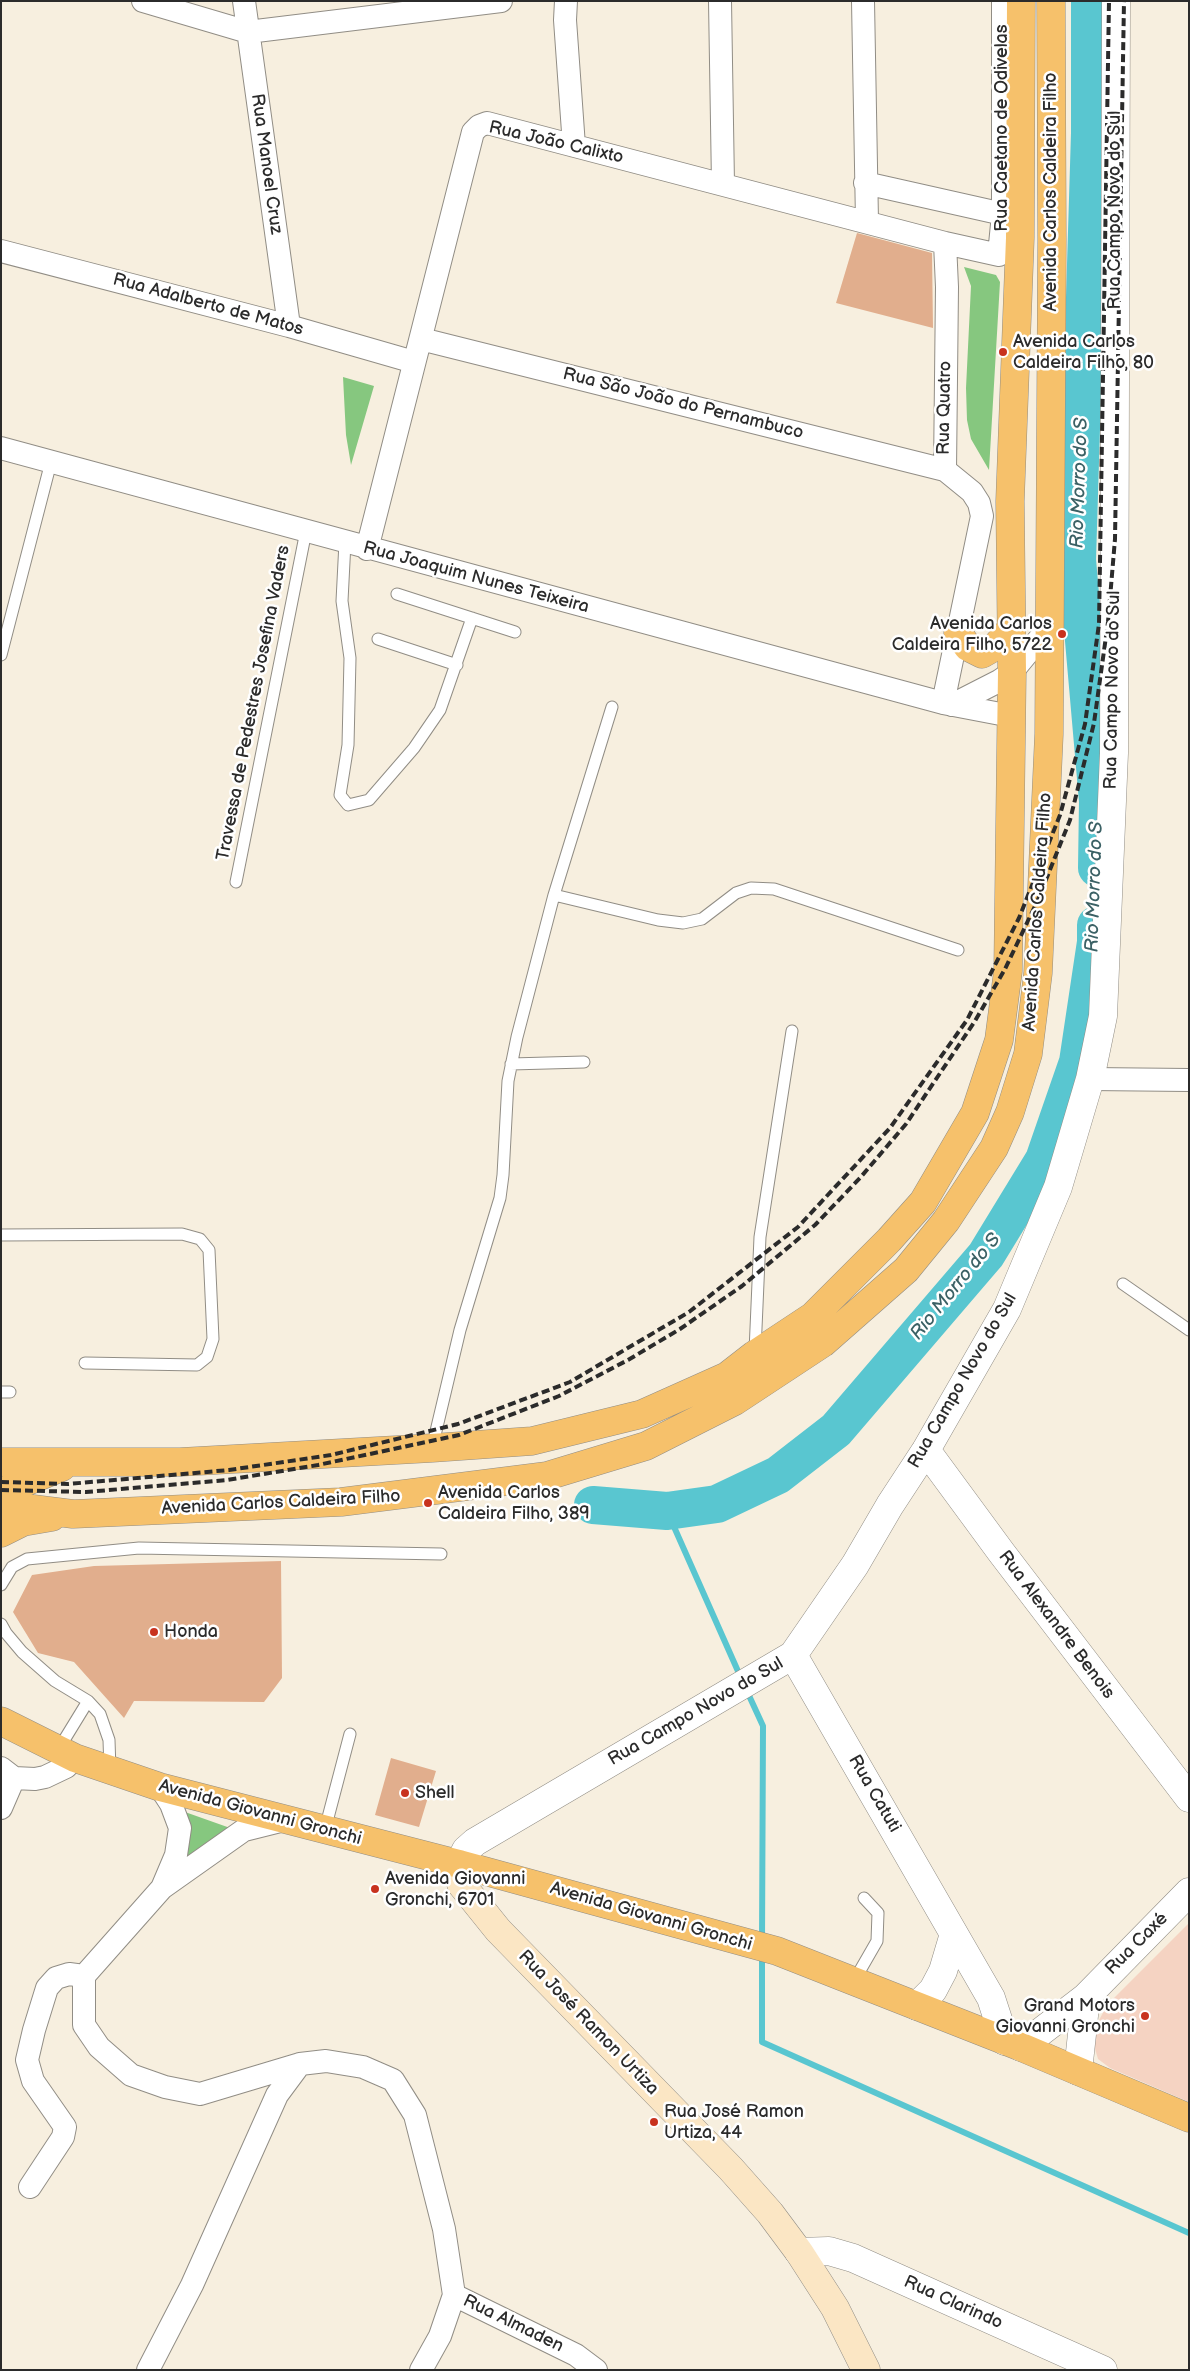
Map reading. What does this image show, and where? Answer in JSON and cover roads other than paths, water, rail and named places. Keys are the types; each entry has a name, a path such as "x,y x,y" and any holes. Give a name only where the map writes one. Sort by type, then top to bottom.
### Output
{"main road":[{"name":"Avenida Carlos Caldeira Filho","path":"1,1462 180,1462 432,1448 532,1440 642,1414 727,1376 754,1355 814,1316 889,1240 923,1202 975,1113 999,1040 1008,972 1012,672 1010,501 1020,238 1021,1"},
{"name":"Avenida Carlos Caldeira Filho","path":"1,1504 73,1514 340,1502 546,1476 646,1446 735,1401 823,1343 906,1270 946,1221 994,1148 1010,1112 1028,1054 1038,963 1049,734 1052,240 1051,1"},
{"path":"958,633 968,647 982,654 996,646 1011,629"},
{"path":"1,1492 70,1463"},
{"path":"1,1532 23,1522 73,1514"},
{"name":"Avenida Giovanni Gronchi","path":"1,1704 59,1750"},
{"name":"Avenida Giovanni Gronchi","path":"1,1721 59,1750 160,1787 460,1864 777,1952 1013,2044 1189,2118"},
{"name":"Rua José Ramon Urtiza","path":"460,1864 461,1884 498,1930 731,2169 770,2213 799,2252 835,2308 866,2370"}],"street":[{"path":"143,1 248,32 502,1"},
{"name":"Rua Manoel Cruz","path":"244,1 289,326"},
{"path":"551,1 566,11 574,146"},
{"path":"720,1 723,184"},
{"path":"864,1 867,221"},
{"name":"Rua Caetano de Odivelas","path":"999,254 1001,250 1003,214 1003,1"},
{"name":"Rua Campo Novo do Sul","path":"460,1864 466,1850 474,1842 793,1655 855,1566 890,1505 926,1450 1007,1309 1058,1187 1090,1079 1102,1016 1114,752 1116,1"},
{"name":"Rua João Calixto","path":"367,549 473,132 479,126 487,123 946,243 999,254"},
{"path":"865,183 1003,214"},
{"name":"Rua Quatro","path":"946,243 944,470 972,492 979,503 982,516 958,633 948,704"},
{"name":"Rua Adalberto de Matos","path":"1,251 289,326 414,362"},
{"name":"Rua São João do Pernambuco","path":"421,338 944,470"},
{"name":"Rua Joaquim Nunes Teixeira","path":"1,448 367,549 948,704 1011,716"},
{"path":"948,704 999,681 1012,672 1049,627"},
{"path":"1090,1079 1189,1080"},
{"name":"Rua Alexandre Benois","path":"926,1450 1001,1552 1189,1798"},
{"name":"Rua Catuti","path":"793,1655 991,1998 1013,2044"},
{"path":"1,1808 7,1773 28,1780 45,1777 66,1766 59,1750"},
{"path":"160,1787 171,1804 180,1828 176,1855 162,1888"},
{"path":"284,1820 244,1830 162,1888 84,1976 84,2026 99,2047 131,2075 165,2087 200,2094 300,2064 326,2061 346,2062 393,2080 416,2115 444,2229 454,2295 440,2336 421,2370"},
{"name":"Rua Caxé","path":"1013,2044 1086,1996 1189,1892"},
{"path":"917,2006 933,1990 943,1971 954,1934"},
{"path":"30,2187 63,2137 64,2128 33,2081 27,2060 34,2030 47,1988 56,1978 70,1974 84,1976"},
{"path":"1078,2071 1086,1996"},
{"path":"148,2370 192,2284 277,2095 300,2064"},
{"name":"Rua Clarindo","path":"799,2252 829,2251 853,2258 1103,2370"},
{"name":"Rua Almaden","path":"454,2295 576,2355 596,2370"}],"lane":[{"path":"1,655 51,462"},
{"name":"Travessa de Pedestres Josefina Vaders","path":"236,882 306,531"},
{"path":"345,542 342,601 350,658 348,745 340,795 348,805 369,800 414,748 440,710 472,618"},
{"path":"397,594 515,632"},
{"path":"378,640 457,665"},
{"path":"432,1448 460,1330 500,1198 510,1064 554,896 612,707"},
{"path":"554,896 658,920 683,923 702,919 736,893 751,888 774,889 958,950"},
{"path":"754,1355 760,1237 792,1031"},
{"path":"510,1064 584,1062"},
{"path":"1,1235 182,1234 200,1239 209,1250 213,1339 207,1357 197,1365 85,1363"},
{"path":"1123,1284 1189,1330"},
{"path":"1,1585 12,1567 27,1559 139,1548 441,1554"},
{"path":"1,1624 22,1652 55,1681 88,1701 100,1714 109,1740 110,1770"},
{"path":"59,1750 88,1701"},
{"path":"325,1830 350,1734"},
{"path":"854,1981 877,1941 878,1913 864,1898"}],"waterway":[{"name":"Rio Morro do S","path":"1090,1 1090,133 1077,560 1098,801 1097,868"},
{"name":"Rio Morro do S","path":"593,1505 667,1511 717,1504 778,1475 836,1430 986,1255 1044,1160 1078,1062 1096,942 1096,925"},
{"path":"667,1511 741,1678"},
{"path":"746,1689 763,1726 762,1941"},
{"path":"762,1953 762,2042 1189,2233"}],"railway":[{"path":"1,1482 68,1484 229,1470 331,1455 458,1424 570,1382 689,1312 798,1227 890,1128 967,1020 1019,918 1060,815 1085,724 1099,624 1109,1"},
{"path":"1,1490 86,1492 227,1480 318,1465 459,1435 559,1396 628,1360 680,1329 742,1286 815,1225 860,1178 906,1124 975,1021 1005,969 1037,902 1070,820 1094,723 1108,622 1115,539 1124,1"}],"place":[{"name":"Avenida Carlos Caldeira Filho, 80","path":"1003,352"},
{"name":"Avenida Carlos Caldeira Filho, 5722","path":"1062,634"},
{"name":"Avenida Carlos Caldeira Filho, 389","path":"428,1503"},
{"name":"Honda","path":"154,1632"},
{"name":"Shell","path":"405,1793"},
{"name":"Avenida Giovanni Gronchi, 6701","path":"375,1889"},
{"name":"Grand Motors Giovanni Gronchi","path":"1145,2016"},
{"name":"Rua José Ramon Urtiza, 44","path":"654,2122"}]}
